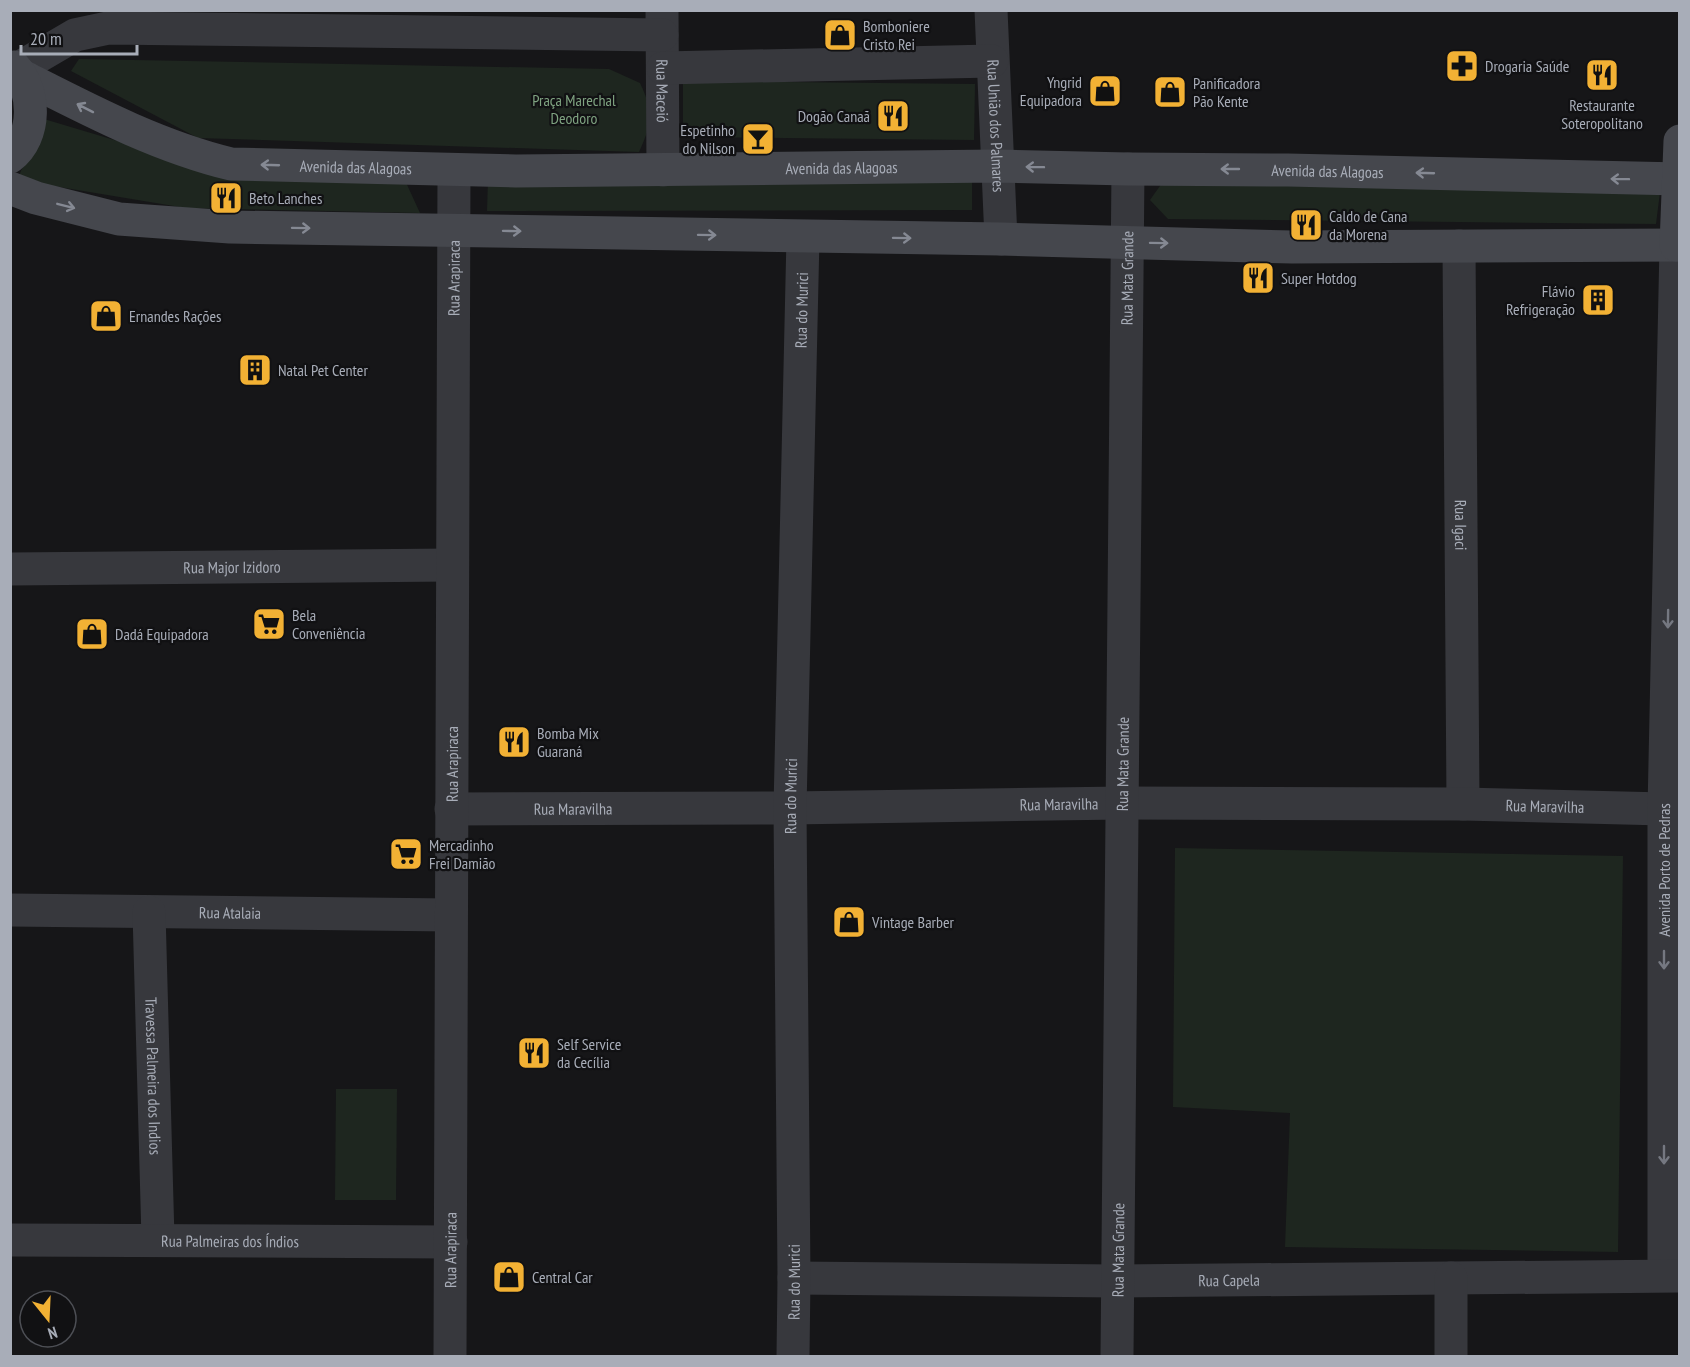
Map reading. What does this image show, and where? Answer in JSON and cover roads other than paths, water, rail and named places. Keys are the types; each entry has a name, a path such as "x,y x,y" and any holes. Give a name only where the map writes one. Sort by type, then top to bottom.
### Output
{"main road":[{"path":"10,157 26,136 31,116 29,96 16,69"},
{"name":"Avenida das Alagoas","path":"16,69 116,124 204,157 231,164 454,171 998,166 1679,179"},
{"name":"Avenida Porto de Pedras","path":"1678,245 1680,141"},
{"path":"10,188 36,198 130,220 231,227 1001,239 1292,247 1678,245"}],"street":[{"name":"Rua União dos Palmares","path":"991,10 1001,239"},
{"path":"16,69 75,35 108,28 662,23"},
{"name":"Rua Maceió","path":"662,23 663,170"},
{"path":"663,68 992,61"},
{"name":"Rua Mata Grande","path":"1117,1356 1128,169"},
{"name":"Rua Arapiraca","path":"450,1356 454,171"},
{"name":"Rua do Murici","path":"792,1356 794,1278 790,808 803,237"},
{"name":"Avenida Porto de Pedras","path":"1672,1275 1664,809 1678,245"},
{"name":"Rua Igaci","path":"1459,246 1463,804"},
{"name":"Rua Major Izidoro","path":"10,569 452,566"},
{"name":"Rua Maravilha","path":"452,808 790,808 1122,803 1463,804 1664,809"},
{"name":"Rua Atalaia","path":"10,910 451,915"},
{"name":"Travessa Palmeira dos Indios","path":"149,912 159,1239"},
{"name":"Rua Palmeiras dos Índios","path":"10,1240 451,1242"},
{"name":"Rua Capela","path":"794,1278 1116,1281 1672,1275"},
{"path":"1451,1278 1451,1356"}],"place":[{"name":"Bomboniere Cristo Rei","path":"840,35"},
{"name":"Drogaria Saúde","path":"1462,66"},
{"name":"Restaurante Soteropolitano","path":"1602,75"},
{"name":"Yngrid Equipadora","path":"1105,91"},
{"name":"Panificadora Pão Kente","path":"1170,92"},
{"name":"Dogão Canaã","path":"893,116"},
{"name":"Espetinho do Nilson","path":"758,139"},
{"name":"Beto Lanches","path":"226,198"},
{"name":"Caldo de Cana da Morena","path":"1306,225"},
{"name":"Super Hotdog","path":"1258,278"},
{"name":"Flávio Refrigeração","path":"1598,300"},
{"name":"Ernandes Rações","path":"106,316"},
{"name":"Natal Pet Center","path":"255,370"},
{"name":"Bela Conveniência","path":"269,624"},
{"name":"Dadá Equipadora","path":"92,634"},
{"name":"Bomba Mix Guaraná","path":"514,742"},
{"name":"Mercadinho Frei Damião","path":"406,854"},
{"name":"Vintage Barber","path":"849,922"},
{"name":"Self Service da Cecília","path":"534,1053"},
{"name":"Central Car","path":"509,1277"}],"park label":[{"name":"Praça Marechal Deodoro","path":"574,109"}]}
